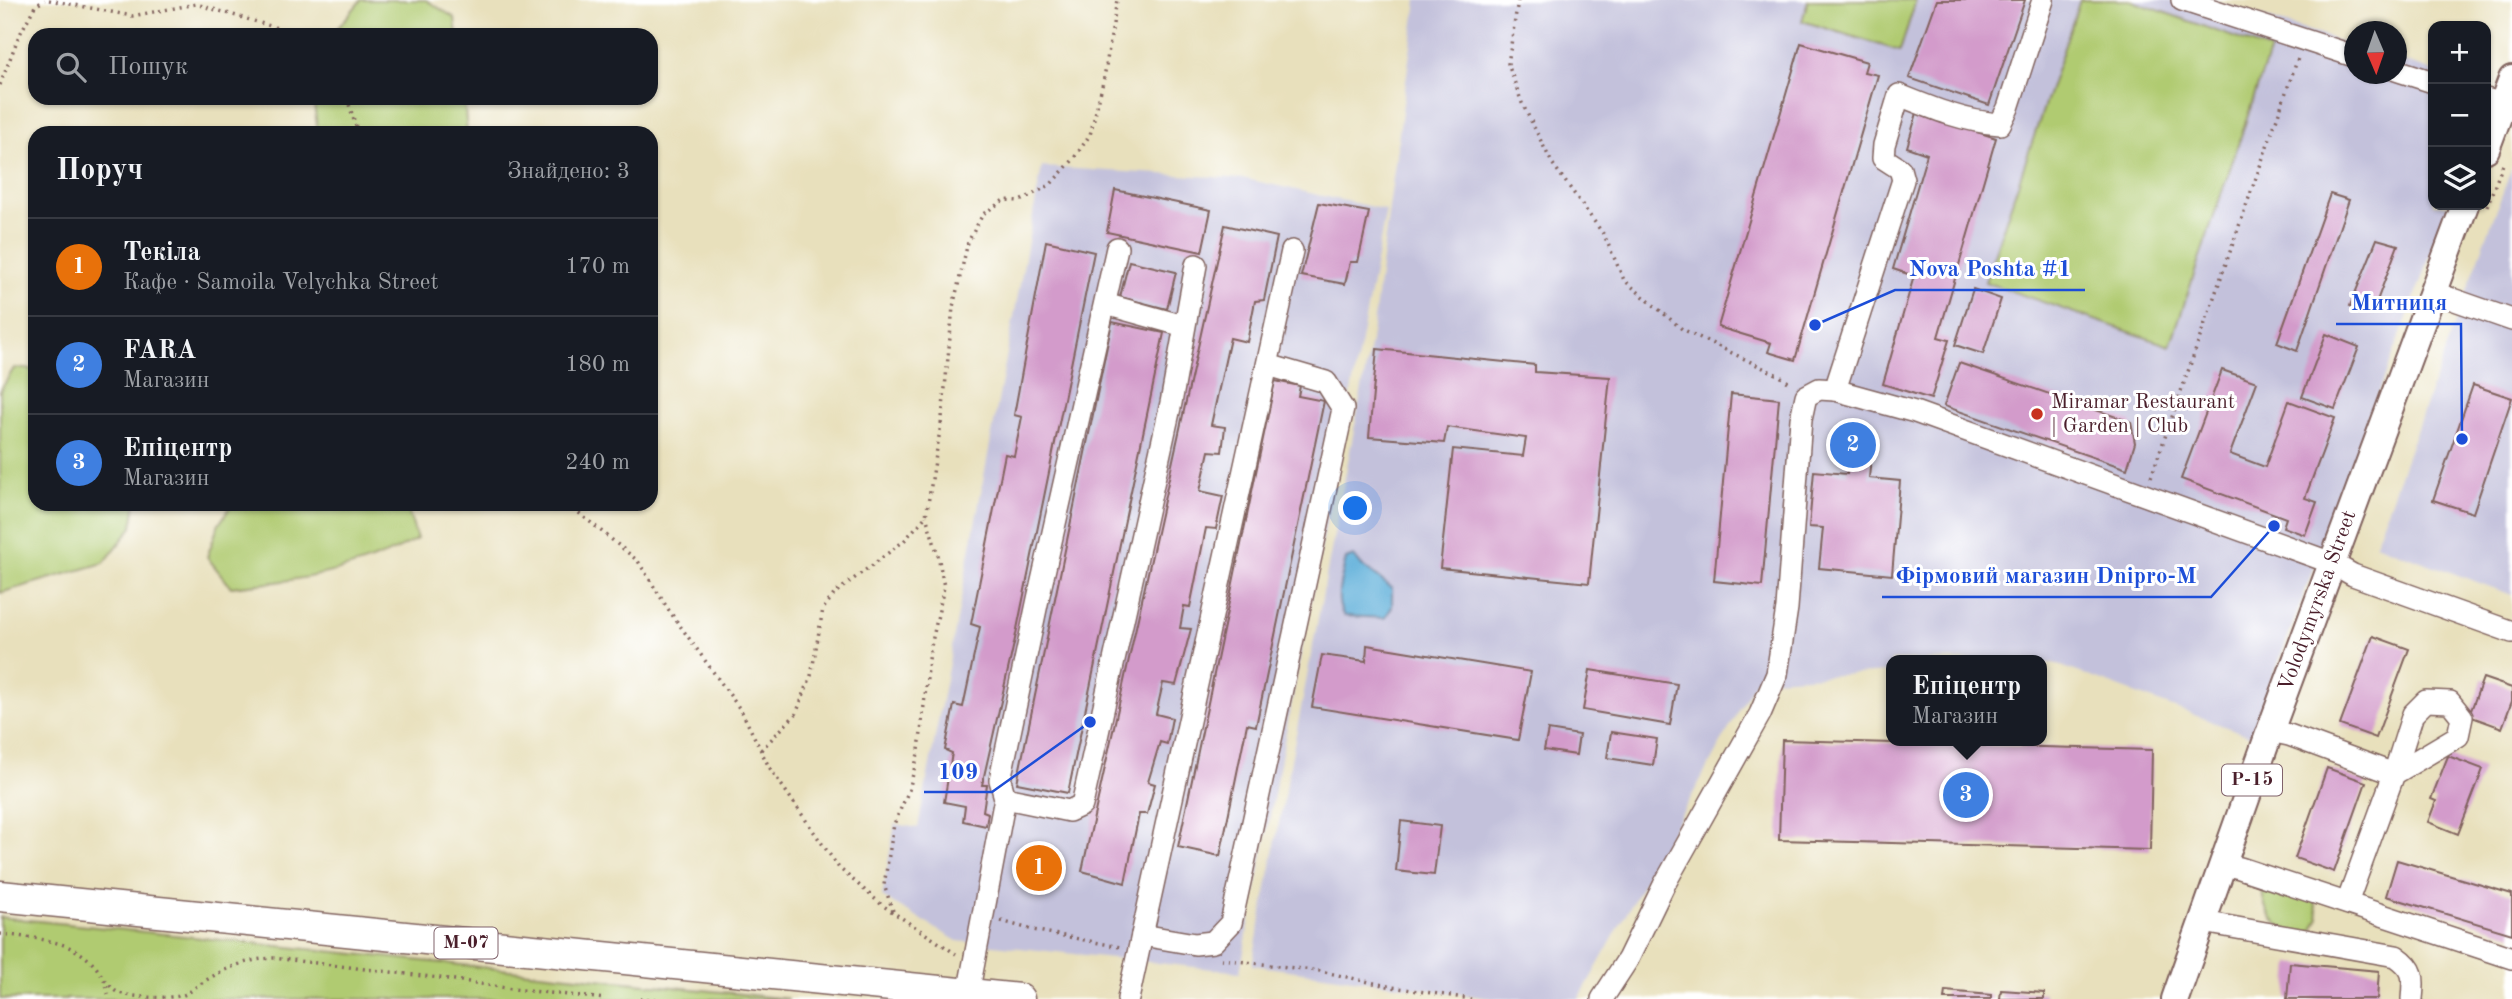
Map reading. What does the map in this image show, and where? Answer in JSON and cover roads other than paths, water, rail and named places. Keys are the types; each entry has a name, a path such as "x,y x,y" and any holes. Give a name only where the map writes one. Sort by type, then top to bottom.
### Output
{"highway":[{"name":"М-07","path":"0,896 933,994 970,980 1019,999"}],"main road":[{"path":"2486,147 2494,102 2512,79"},
{"name":"Volodymyrska Street","path":"2175,999 2270,731 2463,210"}],"lane":[{"path":"1835,390 1903,180 1900,169 1883,158 1884,145 1899,95 1932,108 1986,123 2000,124 2008,108 2043,0"},
{"path":"2182,0 2344,53"},
{"path":"2407,74 2428,80"},
{"path":"970,980 1004,798 1000,780 1117,247"},
{"path":"1128,999 1292,251"},
{"path":"1004,798 1069,811 1082,805 1171,403 1196,265"},
{"path":"2432,292 2512,320"},
{"path":"1105,304 1184,326"},
{"path":"1140,943 1213,942 1231,923 1234,910 1343,409 1326,382 1268,365"},
{"path":"1602,999 1628,959 1664,885 1760,714 1777,674 1787,608 1801,419 1806,396 1819,389 1835,390 1915,412 2332,563 2353,575 2512,632"},
{"path":"2270,731 2289,735 2394,774 2347,903"},
{"path":"2222,864 2512,958"},
{"path":"2203,922 2396,956 2409,965 2414,980 2412,999"}],"water":[{"path":"1354,556 1361,565 1392,588 1392,607 1385,618 1344,616 1341,610 1339,588 1342,573 1346,559"}],"place":[{"name":"Nova Poshta #1","path":"1815,325"},
{"name":"Miramar Restaurant | Garden | Club","path":"2037,414"},
{"name":"Митниця","path":"2462,439"},
{"name":"FARA","path":"1853,445"},
{"name":"Фірмовий магазин Dnipro-M","path":"2274,526"},
{"name":"109","path":"1090,722"},
{"name":"Епіцентр","path":"1966,795"},
{"name":"Текіла","path":"1039,868"}]}
